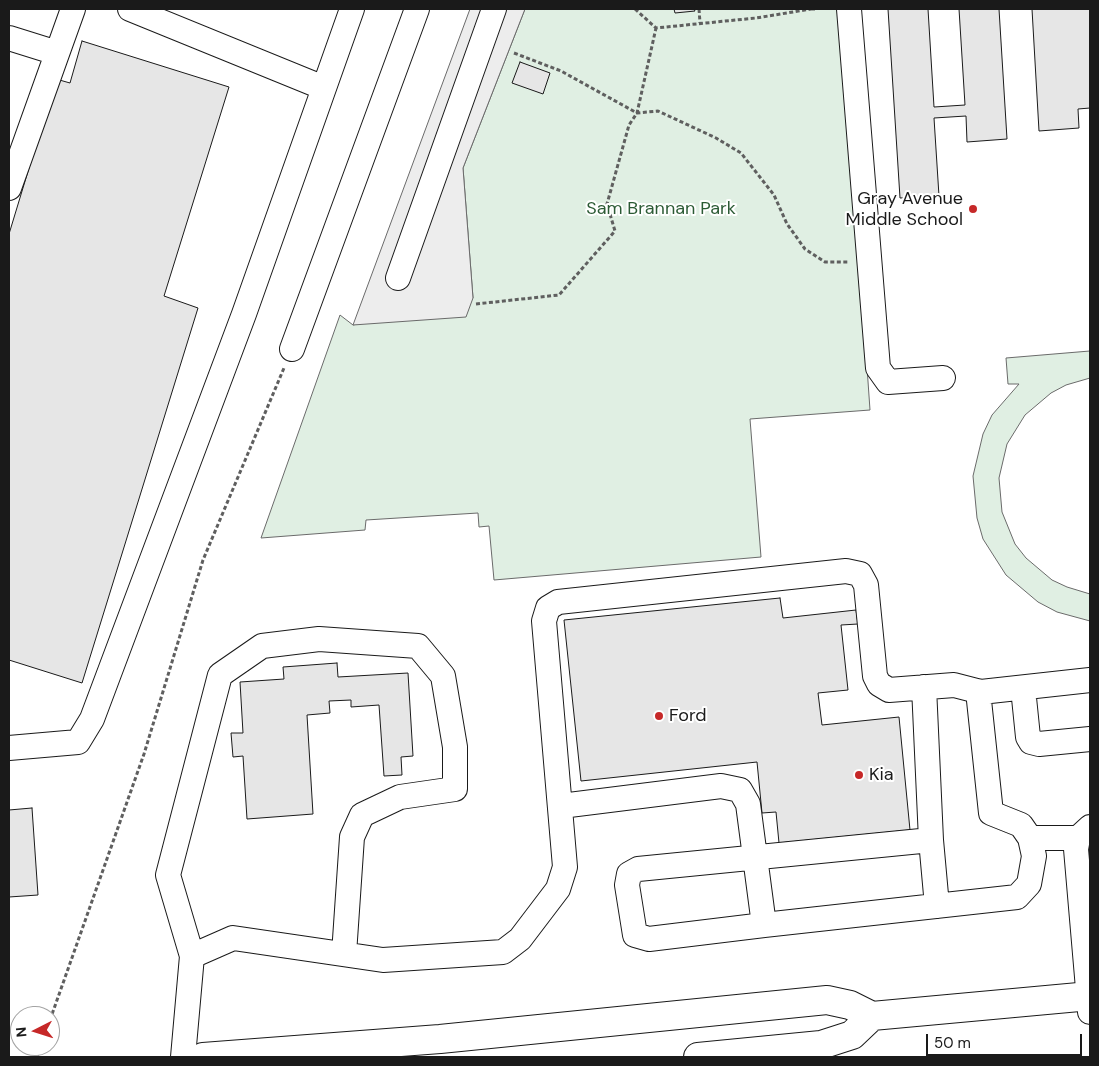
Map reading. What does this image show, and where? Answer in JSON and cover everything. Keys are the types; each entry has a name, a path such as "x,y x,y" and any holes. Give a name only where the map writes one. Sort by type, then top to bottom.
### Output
{"highway":[{"path":"203,1057 440,1039 827,1000 850,1005 872,1016 1090,1001"},
{"path":"698,1057 821,1046 852,1035 872,1016"}],"street":[{"path":"9,188 73,9"},
{"path":"130,9 324,88"},
{"path":"9,748 78,742 92,719 241,323 352,9"},
{"path":"292,349 417,9"},
{"path":"398,278 494,9"},
{"path":"850,9 878,368 888,382 943,378"},
{"path":"9,38 57,53"},
{"path":"192,956 233,938 383,960 503,952 520,939 558,889 565,868 544,621 548,608 558,602 846,571 860,574 866,585 875,676 879,684 888,690 954,685 978,691 1090,680"},
{"path":"183,1057 192,956 168,875 220,675 262,646 319,639 418,646 443,676 456,747 455,789 400,797 362,815 352,837 344,954"},
{"path":"924,687 931,840 937,906"},
{"path":"1023,688 1028,737 1031,742 1039,744 1090,739"},
{"path":"931,840 638,869 630,874 627,885 635,935 649,939 1017,897 1030,884 1034,856 1030,838 1021,825 991,813 978,691"},
{"path":"561,806 721,786 740,790 748,804 764,925"},
{"path":"1030,838 1084,832"},
{"path":"1084,832 1076,849 1090,1001"}],"path":[{"path":"635,9 656,28 756,18 817,9"},
{"path":"699,9 700,23"},
{"path":"476,304 559,295 616,232 608,204 629,125 637,113 656,28"},
{"path":"514,53 561,71 637,113 658,111 716,138 741,153 774,195 787,224 805,248 825,262 856,262"},
{"path":"55,1006 144,754 203,560 292,349"}],"green space":[{"name":"Sam Brannan Park","path":"525,9 842,9 870,410 750,419 761,557 494,580 489,526 479,527 478,513 366,520 365,530 261,538 340,315 353,325 473,298 463,168"},
{"path":"1090,351 1090,378 1066,385 1051,393 1025,415 1007,444 999,478 1002,512 1015,544 1026,558 1052,580 1090,594 1090,621 1057,612 1038,602 1006,575 983,539 977,518 973,476 983,434 992,415 1019,384 1008,384 1006,358"}],"shaded area":[{"path":"470,9 525,9 463,168 473,298 466,317 353,325"}],"building":[{"path":"674,9 694,9 695,11 675,13"},
{"path":"888,9 928,9 934,107 965,105 959,9 999,9 1007,139 967,142 966,116 934,118 939,196 900,198"},
{"path":"1032,9 1090,9 1090,108 1078,109 1079,128 1039,131"},
{"path":"82,41 229,87 164,296 198,308 82,683 9,660 9,234 56,79 70,83"},
{"path":"520,62 550,73 543,94 512,83"},
{"path":"780,598 783,618 856,610 858,624 841,625 848,690 818,693 822,725 899,717 910,830 779,843 776,812 762,813 757,762 581,781 564,620"},
{"path":"337,663 338,677 408,673 413,756 401,757 402,775 384,776 379,705 351,707 351,700 329,701 330,713 307,715 313,814 247,819 243,756 233,757 231,733 243,733 240,682 284,679 283,667"},
{"path":"32,808 38,895 9,897 9,810"}],"place":[{"name":"Gray Avenue Middle School","path":"973,209"},
{"name":"Ford","path":"659,716"},
{"name":"Kia","path":"859,775"}]}
